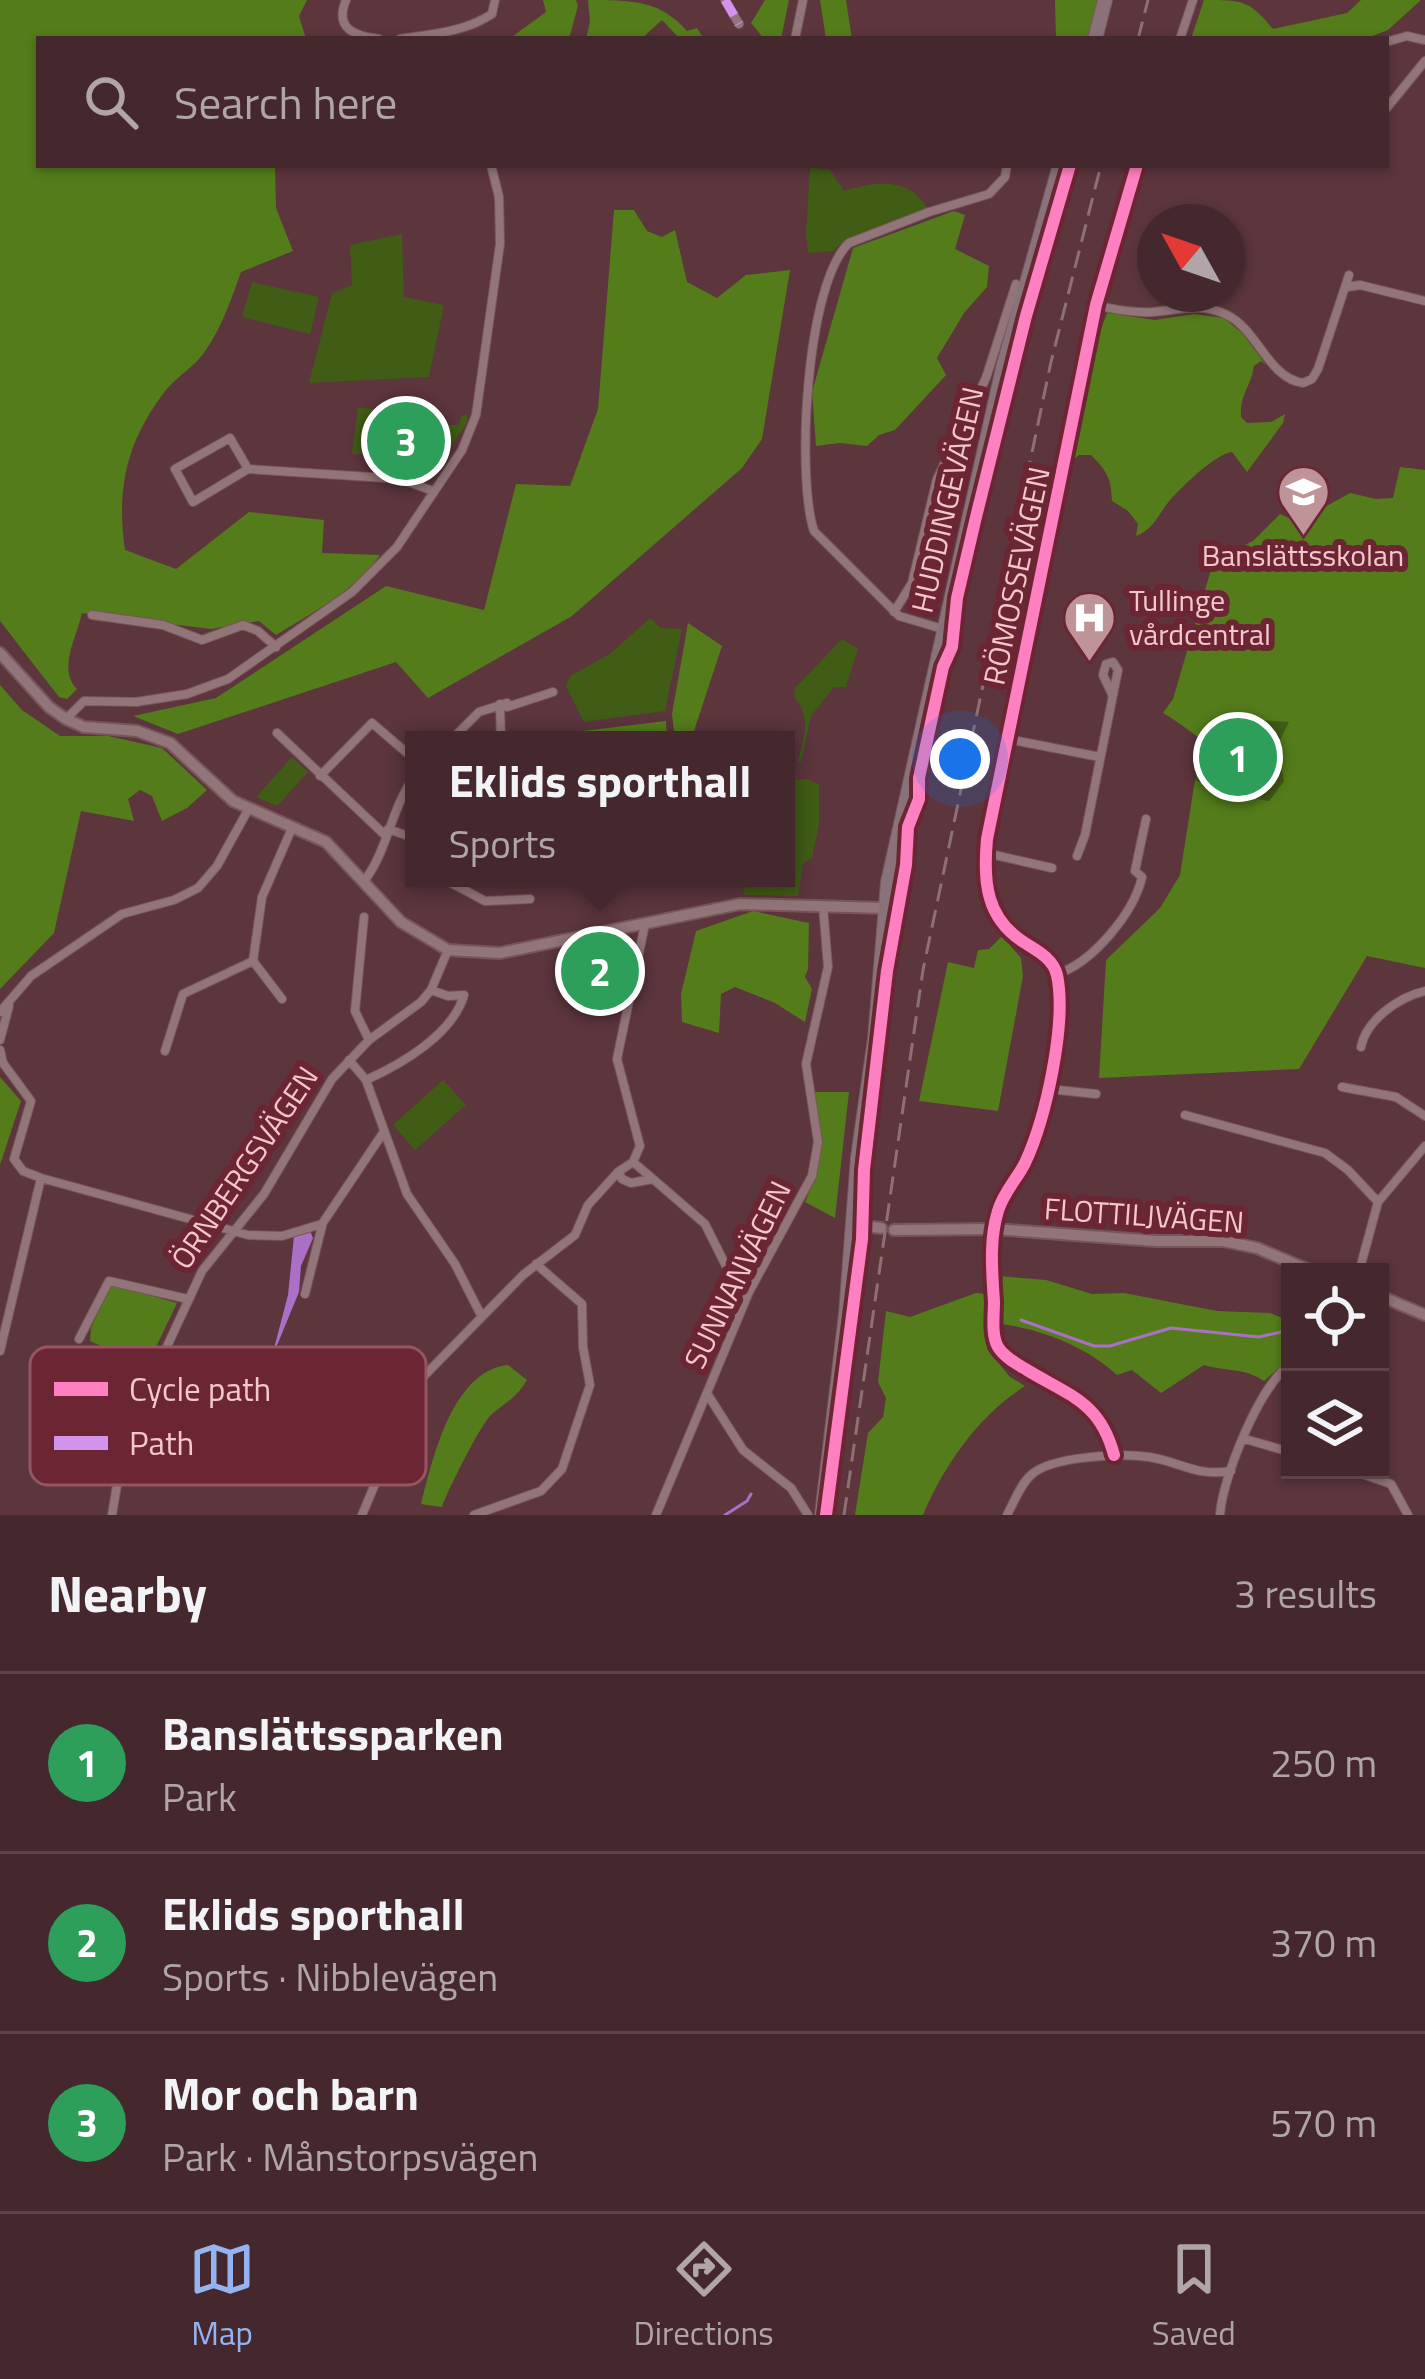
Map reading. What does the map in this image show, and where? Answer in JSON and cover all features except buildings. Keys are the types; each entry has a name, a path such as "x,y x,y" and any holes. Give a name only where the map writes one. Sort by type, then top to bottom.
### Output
{"main road":[{"path":"1096,36 1105,0"},
{"name":"HUDDINGEVÄGEN","path":"822,1515 875,1039 884,908 1003,368 1059,168"}],"street":[{"path":"346,0 342,19 346,29 359,36"},
{"path":"457,35 492,14 495,0"},
{"path":"724,0 739,24"},
{"path":"796,36 803,0"},
{"path":"1181,36 1192,0"},
{"path":"1389,41 1407,36 1425,40"},
{"path":"1389,106 1425,61"},
{"path":"66,719 84,701 136,702 212,686 276,647 376,571 397,547 471,435 476,415 500,244 500,209 492,168"},
{"path":"943,629 910,621 894,611 821,542 811,521 805,385 840,251 849,243 989,194 1005,177 1006,168"},
{"name":"RÖMOSSEVÄGEN","path":"1057,974 1050,961 1007,930 994,912 985,879 986,853 1096,305 1136,168"},
{"path":"1096,305 1124,312 1201,307 1226,314 1281,373 1303,383 1318,369 1349,274"},
{"path":"894,611 912,583 937,479 986,378 1016,284"},
{"path":"1347,288 1360,286 1425,302"},
{"path":"248,470 230,438 175,469 193,502 248,470 396,478 433,490"},
{"path":"92,615 163,625 202,640 243,626 276,647"},
{"path":"0,653 66,719 84,727 136,731 170,743 248,811 326,842 401,922 448,950 500,953 740,904 884,908"},
{"path":"460,731 479,712 553,692"},
{"path":"1077,856 1112,694"},
{"path":"500,704 502,731"},
{"path":"320,776 372,723 405,751"},
{"path":"277,733 387,833 405,836"},
{"path":"1008,740 1100,757"},
{"path":"365,880 405,791"},
{"path":"0,1012 32,976 122,914 199,888 248,811"},
{"path":"1114,1455 1103,1423 1092,1409 998,1347 994,1229 1000,1203 1027,1159 1049,1089 1057,974 1077,965 1132,903 1142,877 1135,871 1146,819"},
{"path":"282,999 253,961 262,897 292,828"},
{"path":"986,853 1052,868"},
{"path":"458,887 484,901 530,899"},
{"name":"SUNNANVÄGEN","path":"656,1515 749,1292 803,1198 817,1155 806,1064 828,967 824,906"},
{"path":"364,917 355,1011 369,1040"},
{"path":"426,1376 536,1264 574,1235 588,1205 633,1162 640,1146 618,1053 626,1033 644,924"},
{"name":"ÖRNBERGSVÄGEN","path":"166,1347 202,1271 279,1170 323,1091 369,1040 408,1013 430,990 448,950"},
{"path":"166,1046 183,994 253,961"},
{"path":"366,1080 429,1041 458,1010 464,995 430,990"},
{"path":"1361,1047 1367,1030 1388,1010 1411,994 1425,991"},
{"path":"0,1040 10,1002"},
{"path":"0,1051 6,1068 31,1101 14,1159 23,1171 236,1231 270,1237 322,1225"},
{"path":"349,1060 366,1080 407,1194 455,1264 482,1317"},
{"path":"1342,1087 1396,1097 1425,1116"},
{"path":"1049,1089 1096,1094"},
{"path":"1184,1115 1304,1144 1348,1170 1378,1202"},
{"path":"305,1294 322,1225 383,1133"},
{"path":"1361,1263 1378,1202 1425,1146"},
{"path":"633,1162 705,1224 735,1284 749,1292"},
{"path":"618,1172 631,1183 653,1179"},
{"path":"0,1351 40,1178"},
{"name":"FLOTTILJVÄGEN","path":"853,1226 1222,1241 1257,1248 1293,1263"},
{"path":"474,1515 551,1482 562,1469 588,1397 582,1304 536,1264"},
{"path":"79,1340 109,1281 188,1299"},
{"path":"1389,1300 1425,1315"},
{"path":"1220,1515 1223,1492 1245,1439 1274,1378 1283,1371"},
{"path":"707,1393 743,1450 791,1487 808,1515"},
{"path":"1245,1439 1281,1449"},
{"path":"1007,1515 1037,1470 1114,1455 1150,1457 1207,1475 1231,1472"},
{"path":"1207,1475 1223,1492"},
{"path":"1376,1479 1390,1484 1408,1515"},
{"name":"ÖRNBERGSVÄGEN","path":"112,1515 117,1485"},
{"path":"362,1515 375,1485"}],"green space":[{"path":"0,0 307,0 299,16 305,36 36,36 36,168 275,168 276,208 293,251 241,272 206,350 166,390 142,427 124,485 125,550 176,569 249,512 324,520 322,553 380,555 346,590 276,635 259,621 211,629 82,613 68,662 77,689 67,699 59,697 0,621"},
{"path":"543,0 576,0 570,36 513,36 546,12"},
{"path":"588,0 631,2 666,13 687,31 697,28 702,36 677,36 662,20 644,36 587,36"},
{"path":"765,0 789,0 782,36 762,36 751,23"},
{"path":"820,0 846,0 852,36 826,36"},
{"path":"1055,0 1101,0 1091,36 1056,36"},
{"path":"1204,0 1244,4 1273,29 1347,13 1361,0 1421,0 1388,30 1372,36 1192,36"},
{"path":"810,168 830,170 844,191 880,184 903,187 922,200 929,212 846,240 833,251 808,253"},
{"path":"614,210 634,210 647,231 662,237 675,230 687,282 717,298 746,275 790,270 762,439 742,468 572,616 428,698 396,662 178,734 133,716 216,698 386,586 484,610 516,484 570,486 598,409"},
{"path":"954,211 965,215 955,249 989,266 987,287 964,313 937,358 946,375 895,430 867,446 816,446 812,392 853,248"},
{"path":"402,234 404,297 444,305 429,377 309,383 332,293 352,285 350,245"},
{"path":"252,282 319,297 310,334 242,317"},
{"path":"1107,313 1155,320 1194,314 1224,318 1266,365 1261,361 1254,366 1241,417 1247,423 1271,422 1285,414 1247,472 1232,452 1217,458 1136,536 1138,524 1112,501 1101,466 1091,455 1079,455 1072,461 1095,345"},
{"path":"380,405 419,407 444,419 446,425 459,425 467,414 467,423 429,478 389,449 364,448 363,454 352,454 358,408 379,409"},
{"path":"1400,467 1425,470 1425,968 1367,956 1299,1069 1099,1078 1106,960 1160,908 1180,875 1195,780 1231,794 1269,801 1284,781 1277,746 1289,722 1241,719 1236,752 1204,740 1163,713 1173,699 1210,573 1280,514 1298,522 1350,493 1393,498"},
{"path":"650,618 661,628 682,629 665,711 584,722 566,686 570,676 610,654"},
{"path":"688,623 722,646 694,731 674,731 672,714"},
{"path":"842,639 858,649 846,687 834,687 811,716 798,761 805,720 794,697 795,688"},
{"path":"0,685 22,710 60,736 108,736 162,748 207,790 162,821 152,796 140,790 128,799 134,821 81,811 54,933 0,989"},
{"path":"1241,719 1290,722 1277,746 1284,781 1269,801 1231,794 1195,780 1200,743 1236,751"},
{"path":"666,721 667,731 582,731"},
{"path":"292,757 308,772 277,806 256,797"},
{"path":"795,780 819,785 819,824 812,858 803,863 798,896 745,895 743,888 748,887 795,887"},
{"path":"753,911 809,923 805,977 812,989 805,1022 735,987 721,994 719,1033 682,1022 681,994 696,931"},
{"path":"1002,936 1021,958 1023,976 998,1111 919,1101 948,962 974,968 978,950 989,949"},
{"path":"0,1077 21,1101 0,1165"},
{"path":"443,1080 466,1105 415,1150 393,1125"},
{"path":"812,1092 849,1092 835,1218 805,1202 819,1148"},
{"path":"999,1276 1046,1280 1092,1294 1124,1293 1217,1311 1270,1313 1281,1317 1281,1366 1264,1381 1204,1365 1161,1393 1132,1370 1117,1375 1063,1341 1001,1324"},
{"path":"115,1285 177,1303 156,1347 104,1347 90,1341 109,1288"},
{"path":"976,1293 988,1294 987,1349 1010,1377 1025,1386 993,1411 965,1443 923,1515 855,1515 868,1433 883,1417 886,1398 878,1382 886,1311 910,1317"},
{"path":"508,1365 527,1380 488,1419 442,1507 421,1504 439,1441 459,1399 489,1371"}],"shaded area":[{"path":"310,1231 313,1238 301,1266 299,1292 274,1347 288,1295 294,1236"}],"waterway":[{"path":"1021,1320 1094,1346 1110,1346 1171,1328 1259,1337 1281,1332"},
{"path":"725,1515 751,1494"}],"railway":[{"path":"1139,36 1148,0"},
{"path":"844,1515 923,970 1051,362 1100,168"}],"marked path":[{"path":"725,0 739,24"}],"cycle path":[{"path":"826,1515 862,1239 864,1170 887,971 908,827 919,799 919,778 943,667 952,647 957,598 976,517 1069,168"},
{"path":"1114,1455 1092,1412 1007,1357 994,1337 995,1222 1040,1121 1057,1044 1059,995 1052,964 1012,933 995,911 987,884 986,855 1096,305 1136,168"}],"place":[{"name":"Mor och barn","path":"406,441"},
{"name":"Banslättsskolan","path":"1303,537"},
{"name":"Tullinge vårdcentral","path":"1090,664"},
{"name":"Banslättssparken","path":"1238,757"},
{"name":"Eklids sporthall","path":"600,971"}]}
